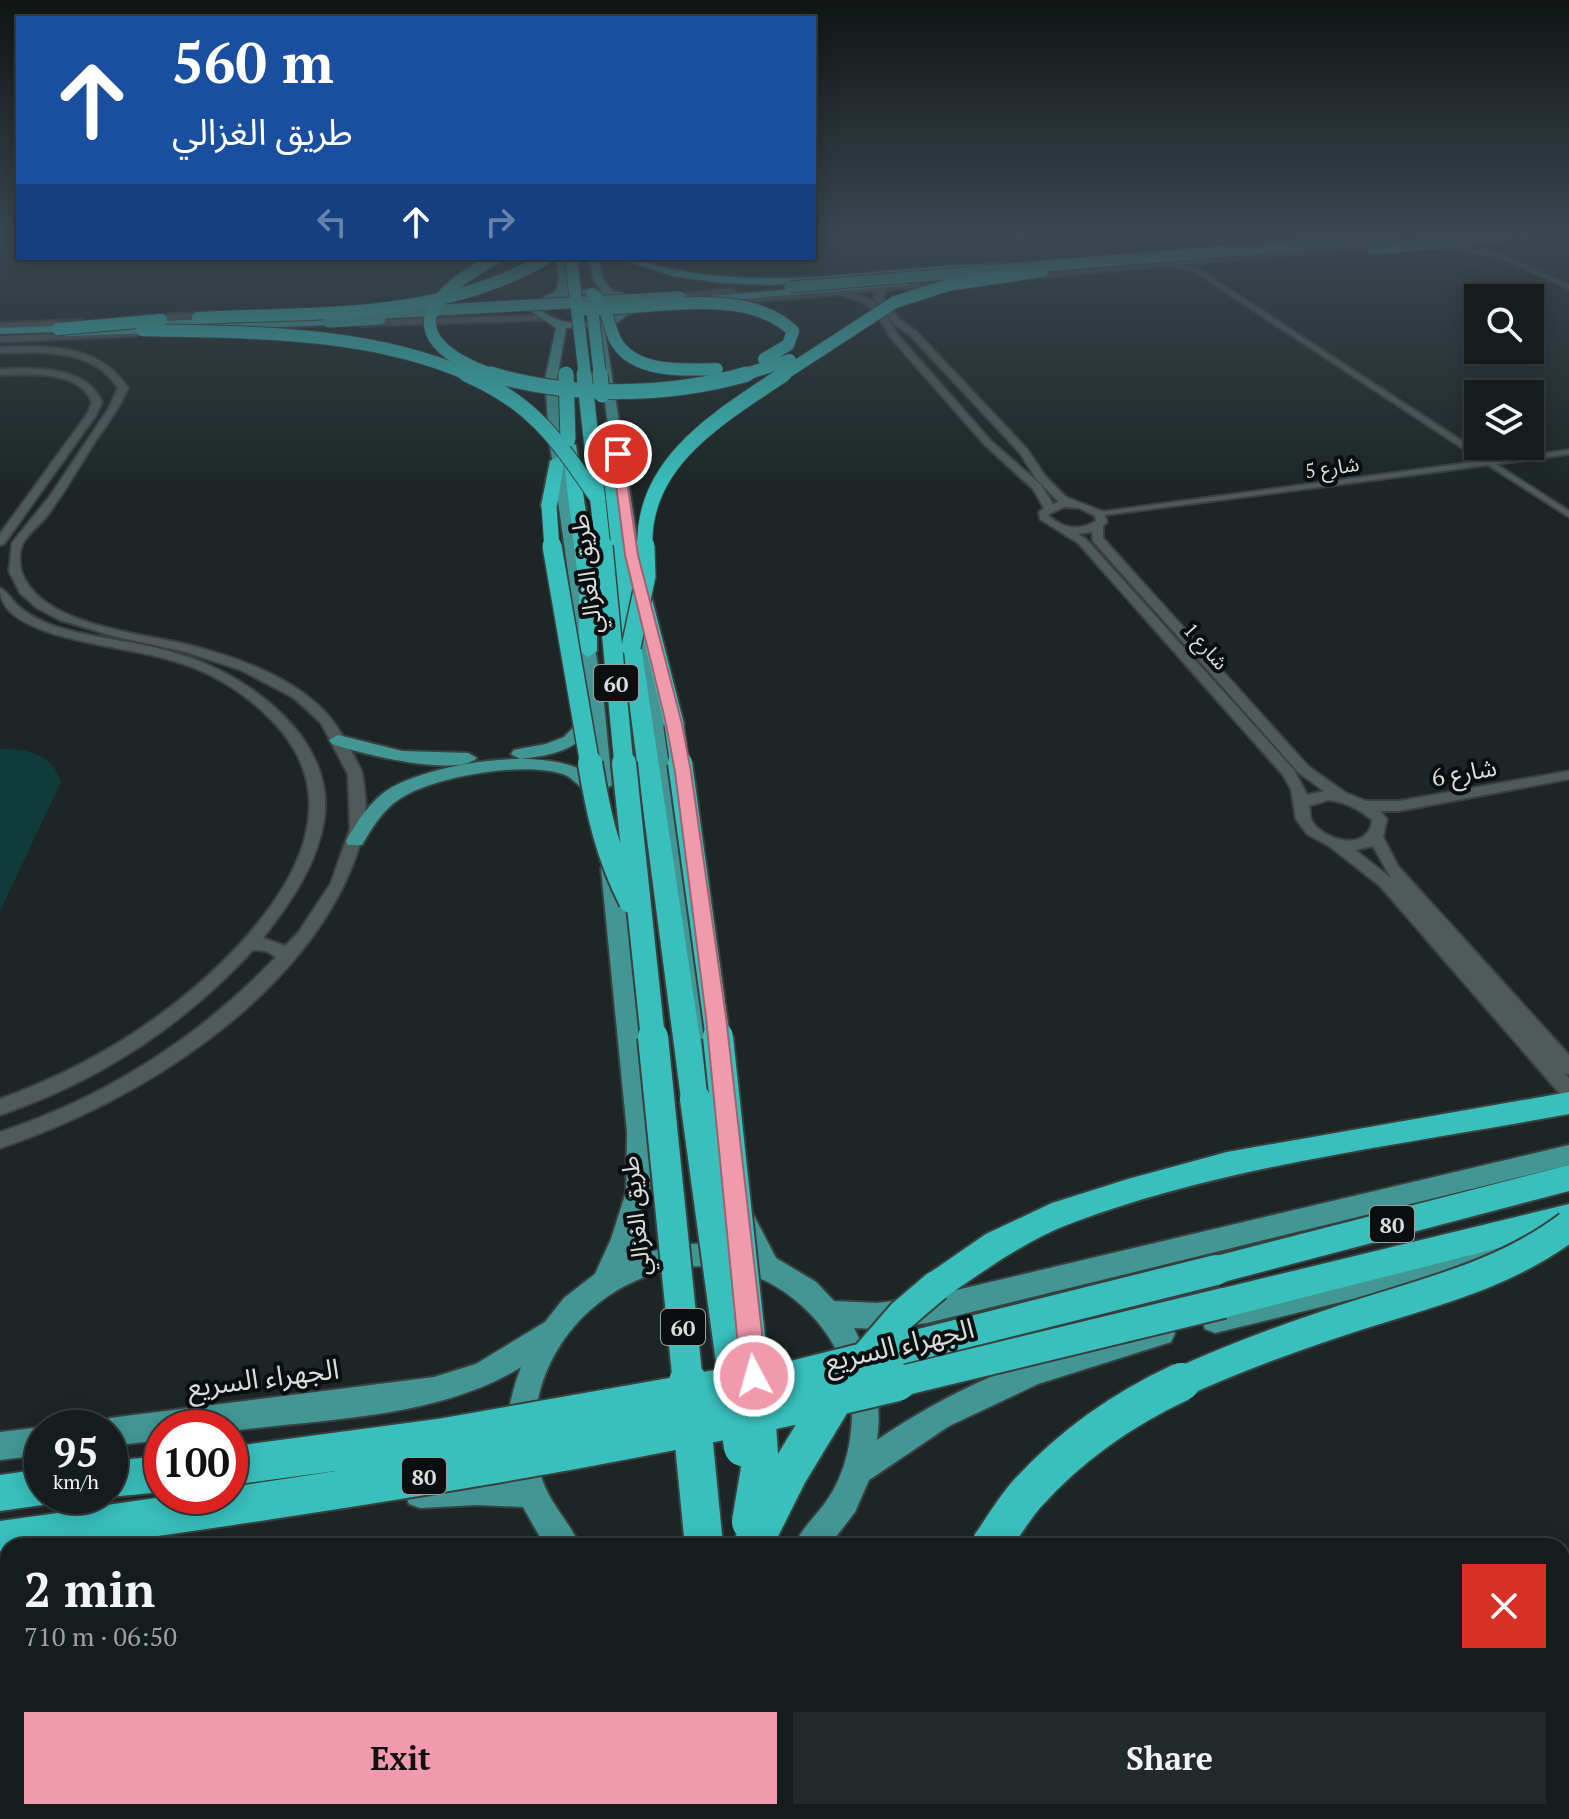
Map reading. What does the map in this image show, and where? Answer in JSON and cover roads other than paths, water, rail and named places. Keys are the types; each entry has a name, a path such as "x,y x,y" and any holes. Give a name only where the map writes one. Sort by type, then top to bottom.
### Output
{"highway":[{"path":"0,333 140,323"},
{"path":"58,329 180,323"},
{"path":"142,330 239,323"},
{"path":"430,323 441,349 457,361 484,372 533,383 621,390 698,385 735,378 791,360 859,323"},
{"path":"567,323 568,439 575,509 588,587 588,651"},
{"name":"طريق الغزالي","path":"580,323 703,1538"},
{"name":"طريق الغزالي","path":"581,323 631,647 752,1538"},
{"path":"609,323 621,350 654,365 698,369 746,365 775,354 788,345 792,337 791,327 786,323"},
{"path":"631,647 646,576 644,534 649,506 674,460 702,430 854,326"},
{"path":"0,333 142,330 253,333 329,340 386,350 455,370 483,382 531,412 548,429 599,501"},
{"path":"557,461 549,506 553,554 601,828 614,868 638,913"},
{"path":"632,555 674,724 716,1017 760,1436 760,1469 752,1538"},
{"path":"752,1538 807,1442 841,1388 870,1350 936,1286 997,1244 1063,1212 1227,1164 1569,1103"},
{"name":"الجهراء السريع","path":"248,1463 519,1425 792,1376 1569,1178"},
{"name":"الجهراء السريع","path":"7,1538 420,1476 767,1412 1569,1217"},
{"path":"996,1538 1036,1485 1076,1446 1123,1413 1198,1375 1288,1340 1507,1267 1547,1245 1569,1226"}],"main road":[{"path":"0,333 162,323"},
{"path":"0,333 394,323"},
{"name":"طريق الغزالي","path":"553,323 561,327 551,379 557,461 596,703 639,1132 638,1192 624,1239 605,1281"},
{"name":"طريق الغزالي","path":"610,323 600,330 723,1170 737,1210 766,1264"},
{"path":"338,740 390,754 445,760 545,751 573,740 586,726 596,703"},
{"path":"355,841 371,815 395,794 446,773 540,765 568,769 589,781 605,804"},
{"name":"الجهراء السريع","path":"831,1314 877,1316 927,1310 1569,1155"},
{"path":"858,1470 967,1401 1018,1378 1093,1352 1569,1233"},
{"path":"559,1538 542,1516 531,1493 521,1445 521,1420 532,1373 554,1331 582,1298 605,1281 654,1259 701,1252 734,1255 766,1264 801,1285 831,1314 848,1340 860,1370 866,1402 865,1436 858,1470 836,1515 816,1538"},
{"name":"الجهراء السريع","path":"128,1430 434,1391 483,1375 554,1331"},
{"path":"0,1446 24,1443"},
{"path":"111,1538 422,1493 477,1490 531,1493"}],"street":[{"path":"888,323 893,335 997,454 1025,472 1049,507"},
{"path":"898,323 913,333 1024,451 1041,478 1062,499 1089,507 1099,520 1082,531 1061,529 1044,517 1049,507"},
{"path":"1276,323 1569,515"},
{"path":"893,335 913,333"},
{"path":"0,350 66,353 99,363 118,377 123,388 116,404 41,516 16,547 15,572 28,595 53,613 77,622 191,649 246,669 303,696 333,728 354,767 361,795 355,841 330,903 314,928 211,1029 113,1094 44,1126 0,1140"},
{"path":"2,369 14,355 32,350"},
{"path":"0,542 93,413 97,402 89,386 72,379 2,369"},
{"path":"997,454 1014,457 1024,451"},
{"name":"شارع 5","path":"1099,520 1569,452"},
{"path":"1049,507 1071,503"},
{"name":"شارع 1","path":"1099,520 1097,539 1283,747 1311,777 1340,796 1365,806"},
{"name":"شارع 1","path":"1061,529 1082,541 1289,773 1298,789 1303,822 1310,830 1334,842"},
{"path":"0,592 15,610 36,622 162,653 260,698 295,737 316,776 318,823 293,886 251,944 176,1014 98,1065 32,1097 0,1107"},
{"path":"222,678 231,678 246,669"},
{"path":"271,710 273,705 286,697 303,696"},
{"name":"شارع 6","path":"1365,806 1399,806 1569,775"},
{"name":"شارع 6","path":"1380,819 1569,783"},
{"path":"1302,805 1316,796 1340,796"},
{"path":"1334,842 1366,844 1377,839 1381,831 1380,819 1365,806"},
{"path":"1377,839 1392,869 1569,1067"},
{"path":"1334,842 1386,882 1569,1091"},
{"path":"251,944 263,943 278,948 286,957"}]}
